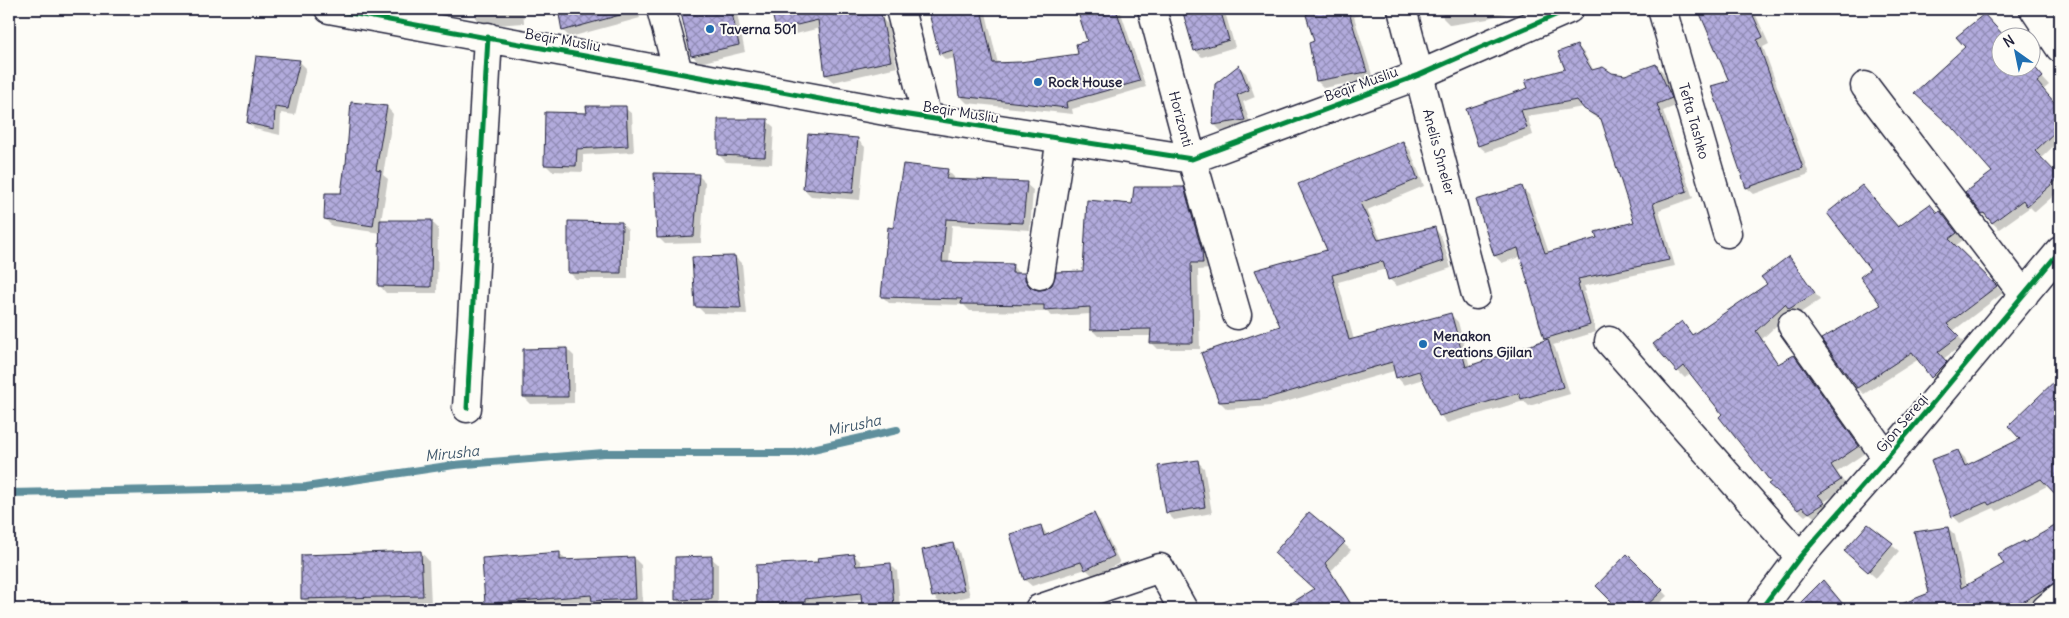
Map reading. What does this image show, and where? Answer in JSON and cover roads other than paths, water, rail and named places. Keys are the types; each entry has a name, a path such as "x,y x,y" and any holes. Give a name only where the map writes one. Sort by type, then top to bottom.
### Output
{"street":[{"name":"Beqir Musliu","path":"328,9 426,18 488,37 678,72 928,118 1192,159 1419,75 1569,9"},
{"path":"661,9 678,72"},
{"path":"900,9 928,118"},
{"name":"Horizonti","path":"1152,9 1192,159 1237,315"},
{"name":"Anelis Shneler","path":"1402,9 1476,295"},
{"name":"Tefta Tashko","path":"1662,9 1726,233"},
{"path":"2034,9 2060,48"},
{"path":"467,408 488,37"},
{"path":"1865,86 2024,296"},
{"path":"1040,274 1060,138"},
{"name":"Gjon Sereqi","path":"1761,609 1800,557 1887,458 2060,251"},
{"name":"Gjon Sereqi","path":"1792,325 1887,458"},
{"path":"1609,340 1800,557"},
{"path":"1039,609 1160,568 1184,609"},
{"path":"2046,609 2060,597"}],"waterway":[{"name":"Mirusha","path":"9,493 306,487 454,465 604,453 795,453 897,430"}],"place":[{"name":"Taverna 501","path":"710,29"},
{"name":"Rock House","path":"1038,82"},
{"name":"Menakon Creations Gjilan","path":"1423,344"}]}
